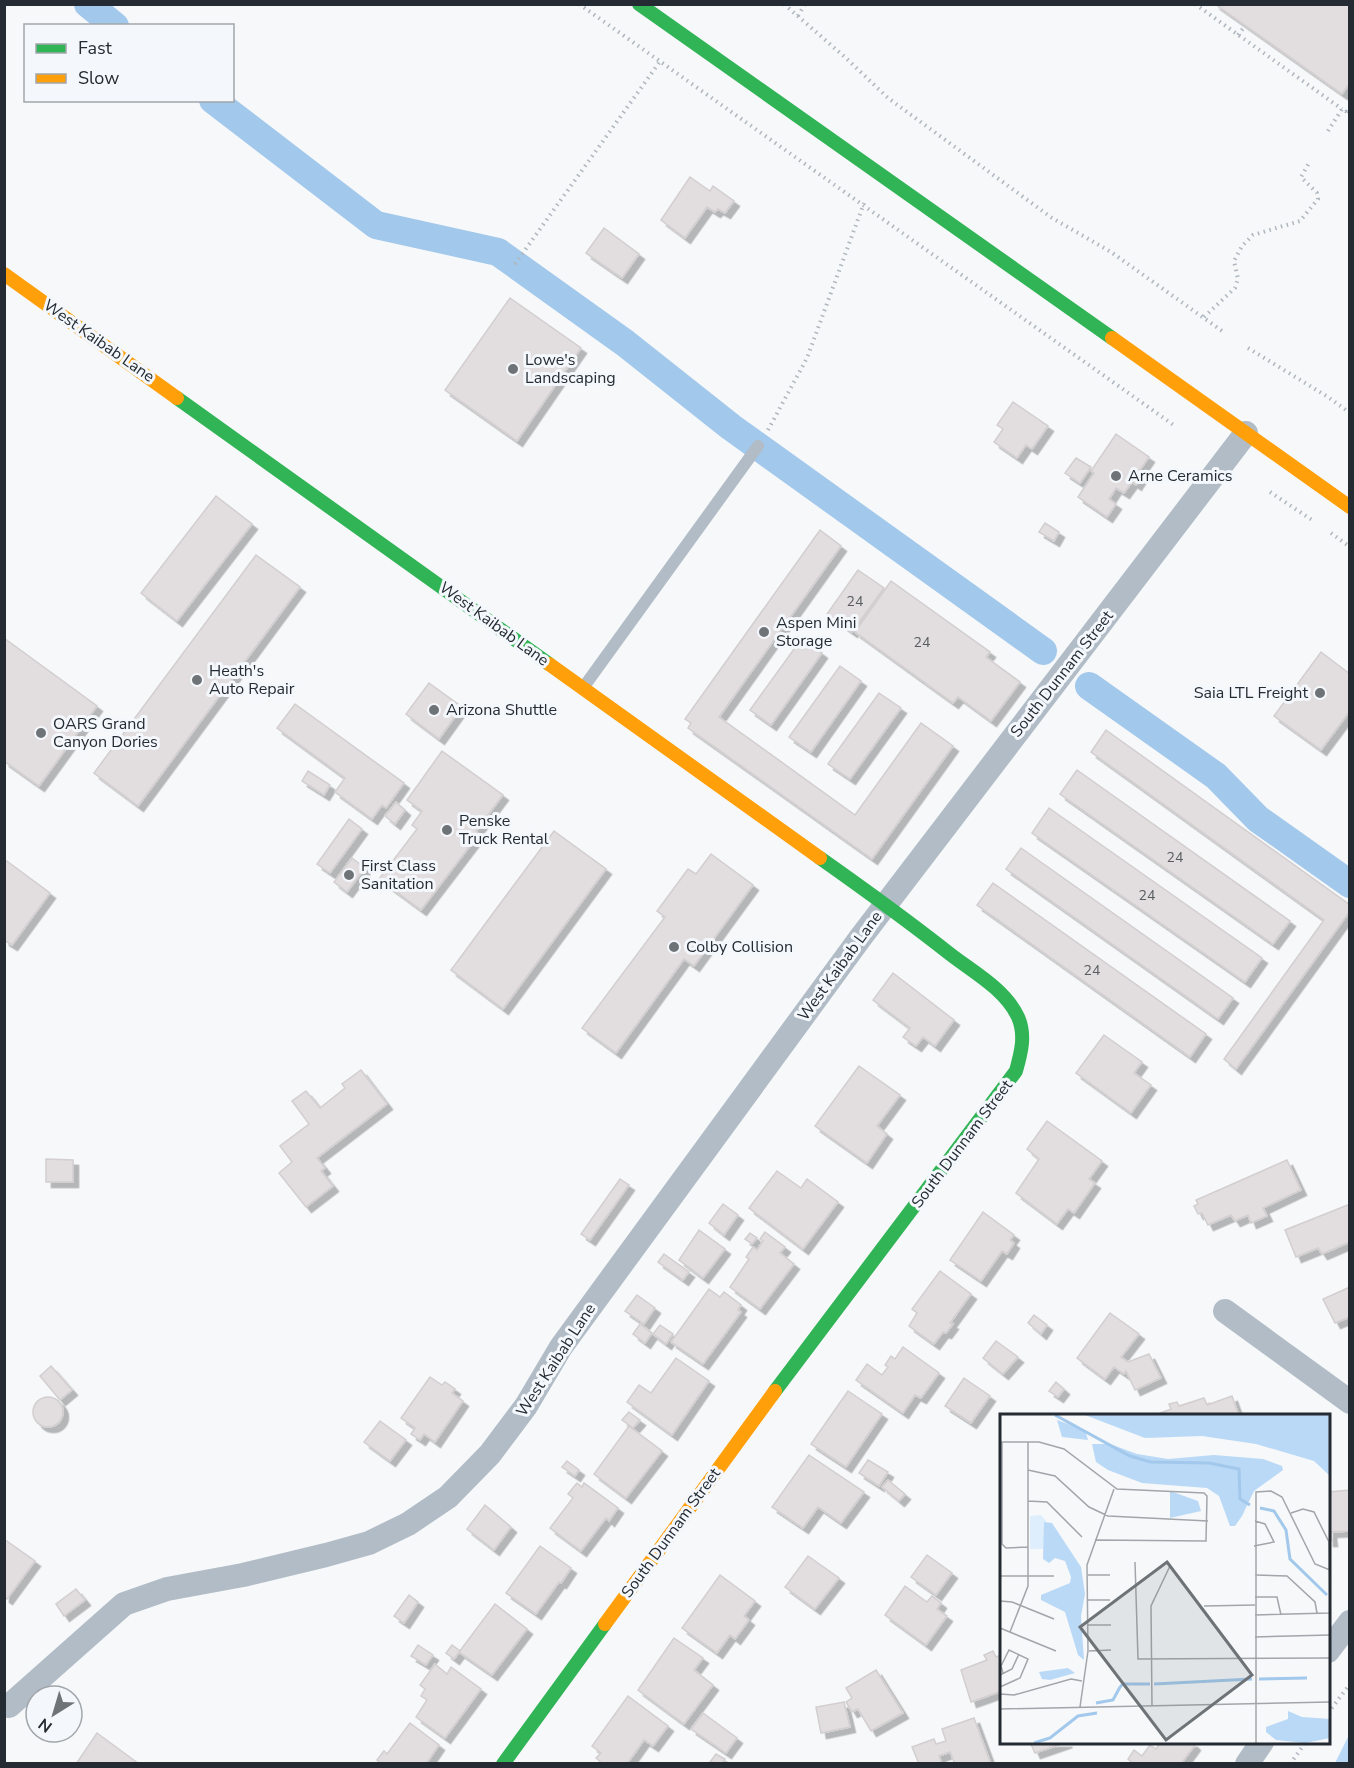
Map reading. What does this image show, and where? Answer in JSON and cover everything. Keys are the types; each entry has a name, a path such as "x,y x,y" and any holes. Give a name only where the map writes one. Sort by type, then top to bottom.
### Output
{"street":[{"path":"639,4 1350,507"},
{"name":"West Kaibab Lane","path":"4,274 885,904 561,1347 526,1406 490,1454 448,1497 408,1524 369,1543 243,1575 167,1589 124,1604 9,1706"},
{"name":"South Dunnam Street","path":"503,1764 781,1382 1016,1071 1022,1049 1022,1034 1018,1017 1003,994 885,904 1246,433"},
{"path":"1225,1311 1350,1402"},
{"path":"1330,1650 1350,1622"},
{"path":"1247,1764 1261,1744"}],"lane":[{"path":"584,688 758,446"}],"path":[{"path":"579,4 1175,426"},
{"path":"784,4 888,98 1052,218 1111,252 1225,333"},
{"path":"798,16 805,4"},
{"path":"1195,4 1346,112"},
{"path":"1238,35 1245,26"},
{"path":"515,264 680,33"},
{"path":"1328,131 1350,107"},
{"path":"1204,317 1235,288 1238,279 1234,261 1242,246 1253,235 1300,221 1318,199 1317,193 1301,177 1309,163"},
{"path":"758,446 777,416 807,358 876,171"},
{"path":"1248,348 1329,397 1350,413"},
{"path":"1270,492 1318,525"},
{"path":"1326,530 1350,547"},
{"path":"1330,1712 1350,1684"},
{"path":"1290,1764 1305,1744"}],"shaded area":[{"path":"1349,1735 1349,1763 1335,1763"}],"building":[{"path":"1215,4 1350,4 1350,83 1342,94"},
{"path":"690,177 710,191 713,186 734,201 725,213 718,209 715,212 707,207 685,238 661,220"},
{"path":"604,228 639,254 622,278 586,253"},
{"name":"Lowe's Landscaping","path":"510,298 581,348 517,441 445,390"},
{"path":"1013,402 1048,426 1032,449 1026,445 1017,458 994,442 1003,429 997,425"},
{"name":"Arne Ceramics","path":"1116,434 1149,457 1137,474 1141,477 1136,485 1132,482 1124,493 1116,488 1109,499 1116,504 1107,517 1078,497 1094,473 1091,471"},
{"path":"1076,458 1091,467 1080,483 1065,473"},
{"path":"216,496 252,524 177,621 141,593"},
{"path":"1045,523 1059,532 1054,541 1039,532"},
{"name":"Aspen Mini Storage","path":"820,530 841,546 719,717 855,815 921,723 953,746 872,859 688,728 691,723 685,719"},
{"name":"Heath's Auto Repair","path":"256,555 300,587 138,806 94,773"},
{"name":"Aspen Mini Storage","path":"858,570 884,588 852,632 827,614"},
{"name":"Aspen Mini Storage","path":"891,581 990,652 986,657 1020,682 991,721 958,697 953,703 855,632"},
{"name":"OARS Grand Canyon Dories","path":"4,638 97,706 39,786 4,761"},
{"name":"Aspen Mini Storage","path":"802,638 822,653 771,725 750,710"},
{"name":"Saia LTL Freight","path":"1321,652 1350,674 1350,711 1321,750 1274,716"},
{"name":"Aspen Mini Storage","path":"840,666 861,681 811,752 789,737"},
{"name":"Arizona Shuttle","path":"429,683 462,707 439,739 406,714"},
{"name":"Aspen Mini Storage","path":"879,693 901,708 850,779 828,764"},
{"path":"295,704 404,783 386,808 382,805 372,819 335,792 345,778 277,728"},
{"path":"1106,730 1350,905 1350,911 1236,1069 1224,1059 1324,920 1091,752"},
{"name":"Penske Truck Rental","path":"442,751 503,795 476,831 479,834 421,910 379,879 417,829 412,825 422,811 407,800"},
{"path":"1077,770 1290,921 1273,944 1060,794"},
{"path":"308,771 330,785 324,795 302,781"},
{"path":"396,802 405,810 395,824 385,816"},
{"path":"1049,808 1262,958 1245,982 1032,833"},
{"path":"349,819 362,829 330,873 317,864"},
{"path":"554,831 606,869 503,1009 451,970"},
{"path":"1021,848 1233,998 1218,1019 1006,869"},
{"name":"Colby Collision","path":"711,854 753,885 694,966 684,959 616,1053 582,1028 665,917 657,911 688,869 696,874"},
{"name":"First Class Sanitation","path":"352,858 365,868 347,892 334,882"},
{"path":"4,859 50,893 12,945 4,940"},
{"path":"993,883 1206,1034 1190,1057 977,905"},
{"path":"893,973 954,1020 935,1046 923,1037 916,1046 903,1037 910,1028 873,1000"},
{"path":"1104,1035 1142,1062 1134,1073 1151,1085 1131,1113 1076,1073"},
{"path":"859,1066 900,1095 877,1126 887,1134 867,1163 815,1126"},
{"path":"361,1070 387,1104 317,1158 325,1168 321,1171 333,1186 306,1207 279,1173 292,1162 280,1146 309,1124 292,1101 306,1091 320,1108 345,1088 342,1084"},
{"path":"1047,1121 1102,1161 1089,1179 1095,1183 1074,1213 1068,1209 1057,1224 1016,1193 1039,1159 1027,1149"},
{"path":"46,1159 73,1160 73,1182 46,1182"},
{"path":"1287,1160 1301,1190 1263,1208 1267,1216 1251,1223 1248,1215 1235,1221 1231,1215 1208,1225 1202,1213 1198,1214 1194,1206 1198,1204 1196,1200"},
{"path":"777,1171 801,1188 807,1179 838,1202 803,1249 749,1208"},
{"path":"620,1179 629,1185 590,1240 581,1234"},
{"path":"723,1204 738,1215 724,1235 709,1223"},
{"path":"1350,1204 1350,1242 1322,1254 1318,1248 1296,1257 1285,1230"},
{"path":"983,1212 1014,1235 1010,1240 1014,1243 1007,1254 1002,1251 981,1281 950,1260"},
{"path":"699,1230 725,1249 703,1278 679,1260"},
{"path":"765,1232 785,1247 780,1253 794,1264 760,1309 730,1287 749,1259 746,1257 753,1247 757,1250 763,1241 760,1239"},
{"path":"750,1233 757,1238 752,1244 745,1239"},
{"path":"664,1254 689,1272 683,1280 658,1262"},
{"path":"940,1271 971,1294 950,1323 953,1324 934,1344 909,1326 917,1313 912,1309"},
{"path":"1350,1287 1350,1317 1335,1323 1323,1299"},
{"path":"709,1289 720,1297 724,1292 741,1305 738,1310 741,1312 703,1364 671,1342"},
{"path":"637,1295 655,1308 644,1324 625,1311"},
{"path":"1110,1313 1139,1334 1121,1357 1128,1362 1149,1354 1161,1378 1135,1390 1126,1371 1124,1374 1114,1367 1105,1379 1077,1358"},
{"path":"1034,1315 1047,1325 1041,1334 1028,1323"},
{"path":"640,1324 652,1333 645,1343 633,1334"},
{"path":"660,1325 673,1334 666,1344 653,1334"},
{"path":"996,1341 1018,1357 1003,1374 983,1358"},
{"path":"903,1347 939,1373 921,1398 915,1395 903,1413 856,1380 867,1364 882,1375 888,1367 885,1365 891,1356 895,1359"},
{"path":"676,1358 709,1381 672,1435 627,1402 639,1385 651,1393"},
{"path":"51,1366 72,1390 60,1400 40,1376"},
{"path":"430,1377 442,1385 445,1382 455,1389 452,1393 463,1401 435,1442 424,1434 420,1440 411,1434 415,1428 401,1418"},
{"path":"964,1378 990,1396 971,1423 945,1406"},
{"path":"1056,1382 1064,1389 1058,1397 1049,1391"},
{"path":"848,1391 882,1414 846,1467 811,1444"},
{"path":"1232,1396 1238,1414 1158,1414 1171,1409 1169,1404 1177,1402 1179,1406 1204,1398 1207,1405"},
{"path":"48,1397 59,1401 63,1412 59,1423 48,1427 37,1423 33,1412 37,1401"},
{"path":"629,1412 640,1420 633,1428 622,1420"},
{"path":"380,1421 406,1440 390,1461 364,1442"},
{"path":"629,1426 662,1451 626,1498 594,1474"},
{"path":"809,1455 864,1492 841,1523 818,1507 803,1528 772,1507"},
{"path":"868,1460 888,1472 879,1486 859,1473"},
{"path":"567,1461 579,1470 575,1476 562,1467"},
{"path":"888,1480 905,1494 899,1501 882,1487"},
{"path":"577,1483 582,1487 584,1483 618,1508 609,1521 606,1518 581,1551 550,1528 573,1498 568,1494"},
{"path":"1350,1490 1350,1531 1331,1532 1332,1541 1330,1541 1330,1492"},
{"path":"485,1505 511,1527 494,1550 467,1529"},
{"path":"4,1539 35,1561 7,1599 4,1597"},
{"path":"540,1546 571,1568 536,1614 506,1593"},
{"path":"927,1555 952,1573 936,1595 911,1577"},
{"path":"808,1556 839,1578 815,1609 785,1587"},
{"path":"720,1575 755,1601 744,1616 749,1620 735,1639 730,1635 717,1653 682,1628"},
{"path":"905,1586 927,1602 932,1596 941,1603 937,1609 947,1616 926,1645 885,1615"},
{"path":"76,1589 85,1600 64,1616 56,1604"},
{"path":"409,1595 418,1602 404,1623 394,1616"},
{"path":"495,1604 527,1629 492,1675 459,1652"},
{"path":"674,1638 703,1658 694,1670 713,1685 684,1724 638,1690"},
{"path":"418,1645 433,1655 426,1665 411,1656"},
{"path":"452,1645 460,1651 454,1659 446,1653"},
{"path":"993,1651 996,1657 1000,1656 1000,1692 971,1702 961,1670 987,1660 984,1655"},
{"path":"435,1664 447,1674 451,1667 481,1689 445,1738 416,1717 427,1700 421,1696 425,1689 420,1685"},
{"path":"876,1670 903,1713 871,1731 858,1709 852,1712 846,1702 852,1698 846,1688"},
{"path":"628,1696 668,1726 653,1746 644,1740 627,1764 603,1764 596,1758 601,1753 592,1746"},
{"path":"844,1702 850,1727 821,1733 816,1707"},
{"path":"703,1713 737,1738 726,1753 691,1729"},
{"path":"974,1718 991,1764 955,1764 950,1752 939,1756 942,1764 919,1764 912,1747 934,1739 936,1744 946,1741 942,1729"},
{"path":"410,1723 439,1745 426,1764 381,1764 377,1760 384,1751 387,1754"},
{"path":"97,1733 139,1764 76,1764"},
{"path":"1031,1744 1061,1744 1035,1753"},
{"path":"1160,1744 1195,1745 1181,1764 1134,1764 1128,1759 1134,1750 1142,1756 1150,1745 1156,1749"},
{"path":"716,1754 725,1759 722,1764 710,1762"}],"waterway":[{"path":"88,4 113,24"},
{"path":"216,102 376,225 498,252 625,343 731,427 1043,651"},
{"path":"1089,686 1216,776 1258,819 1350,884"}],"traffic: fast":[{"path":"639,4 1112,338"},
{"path":"177,398 549,664"},
{"path":"775,1391 1016,1071 1022,1044 1022,1030 1018,1017 997,990 820,858"},
{"path":"503,1764 605,1624"}],"traffic: slow":[{"path":"4,274 177,398"},
{"path":"1112,338 1350,507"},
{"path":"549,664 820,858"},
{"path":"605,1624 775,1391"}],"place":[{"name":"Lowe's Landscaping","path":"513,369"},
{"name":"Arne Ceramics","path":"1116,476"},
{"name":"Aspen Mini Storage","path":"764,632"},
{"name":"Heath's Auto Repair","path":"197,680"},
{"name":"Saia LTL Freight","path":"1320,693"},
{"name":"Arizona Shuttle","path":"434,710"},
{"name":"OARS Grand Canyon Dories","path":"41,733"},
{"name":"Penske Truck Rental","path":"447,830"},
{"name":"First Class Sanitation","path":"349,875"},
{"name":"Colby Collision","path":"674,947"}]}
